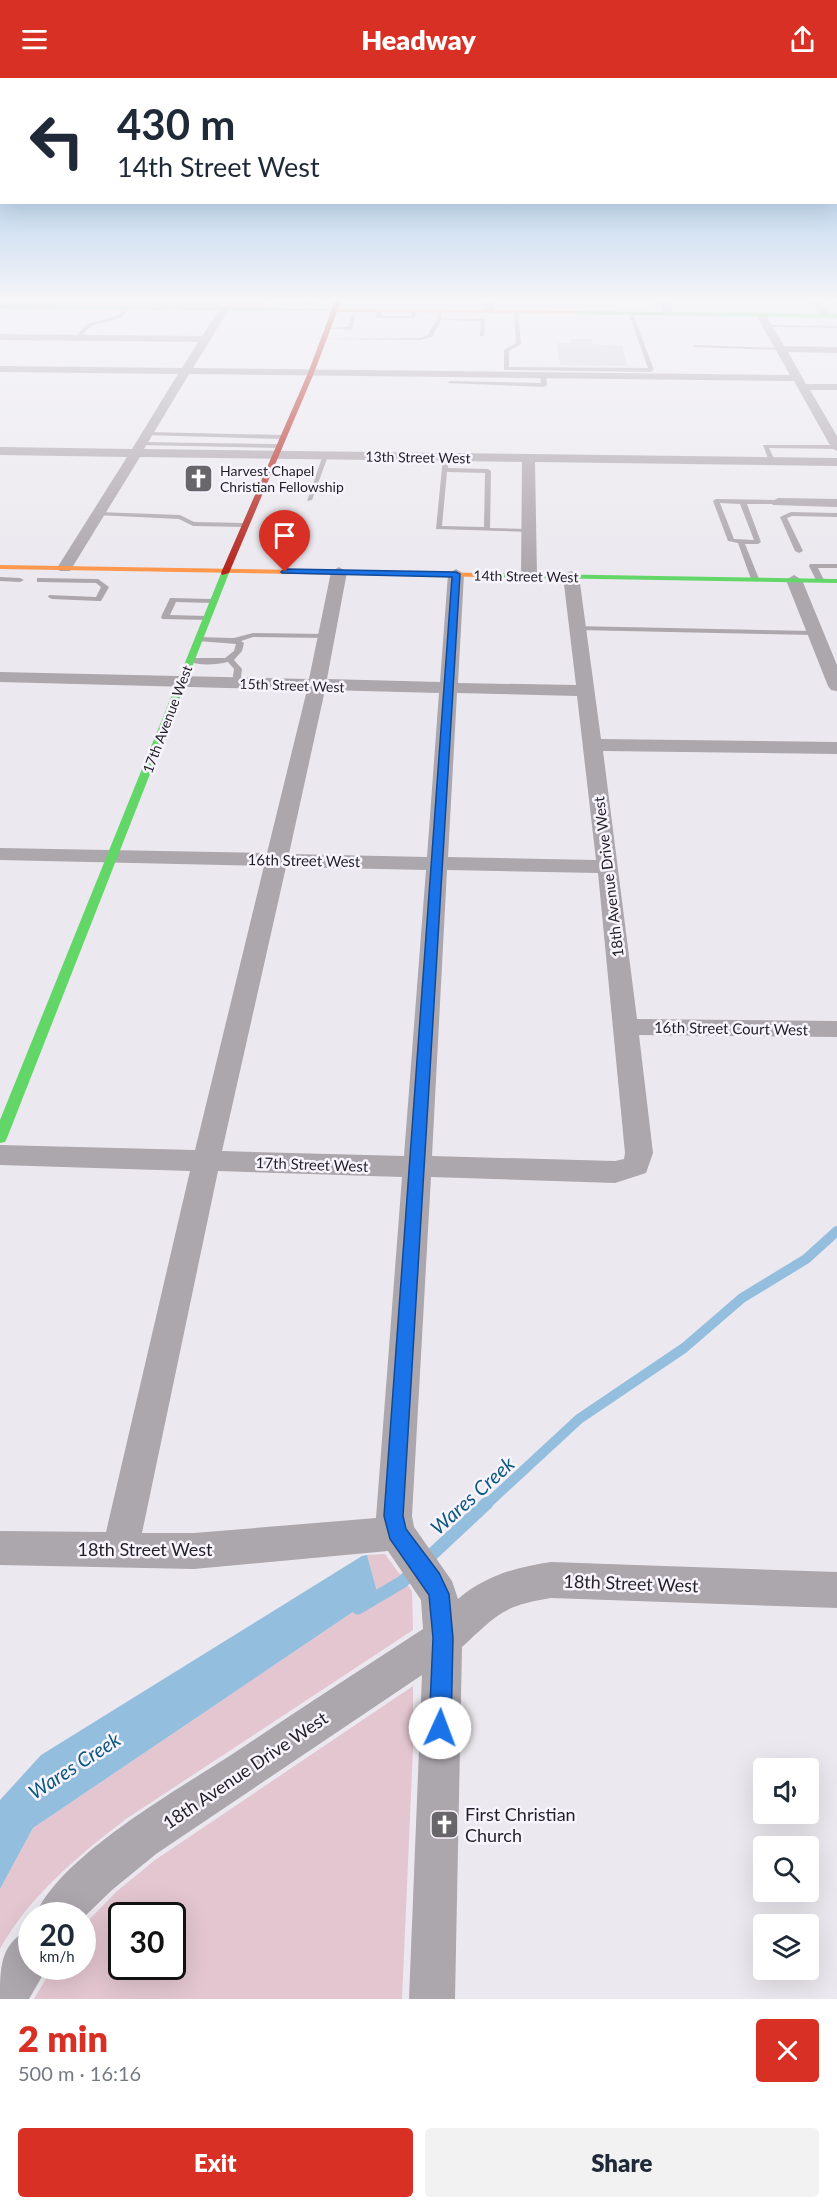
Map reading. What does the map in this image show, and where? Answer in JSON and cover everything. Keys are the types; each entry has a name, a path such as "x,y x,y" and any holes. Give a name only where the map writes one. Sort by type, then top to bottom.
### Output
{"main road":[{"name":"17th Avenue West","path":"0,1138 206,618 303,391"},
{"name":"14th Street West","path":"0,567 65,568 86,575 226,571 837,581"}],"street":[{"path":"65,568 172,391"},
{"path":"807,391 836,443"},
{"name":"13th Street West","path":"0,451 140,444 279,446 325,456 445,464 528,458 837,462"},
{"path":"528,458 529,576"},
{"path":"784,506 837,503"},
{"path":"120,1550 206,1161 317,686 339,573"},
{"path":"432,1999 443,1638 439,1594 432,1580 400,1538 394,1516 456,574"},
{"name":"18th Avenue Drive West","path":"571,576 608,867 639,1153 636,1166 624,1171"},
{"path":"794,580 837,686"},
{"name":"15th Street West","path":"0,677 585,691"},
{"path":"591,745 837,748"},
{"name":"16th Street West","path":"0,854 608,867"},
{"name":"16th Street Court West","path":"626,1027 837,1029"},
{"name":"17th Street West","path":"0,1155 624,1171"},
{"name":"18th Street West","path":"0,1548 194,1551 400,1538"},
{"name":"18th Street West","path":"443,1638 488,1598 518,1585 550,1580 837,1590"},
{"name":"18th Avenue Drive West","path":"68,1902 101,1871 141,1839 443,1638"},
{"path":"3,1999 18,1974"}],"lane":[{"path":"772,461 765,446 836,443"},
{"path":"140,444 279,446"},
{"path":"309,500 325,456"},
{"path":"487,530 488,471 445,464 438,528 487,530 529,531"},
{"path":"743,502 758,542 731,542 716,501 743,502 784,506 837,515"},
{"path":"784,506 783,517 799,551"},
{"path":"98,514 180,517 193,524 245,525"},
{"path":"741,542 755,579"},
{"path":"805,563 813,566 837,566"},
{"path":"813,566 820,580"},
{"path":"39,580 86,575 105,587 98,599 52,597"},
{"path":"0,579 20,580"},
{"path":"206,618 165,617 173,600 213,602"},
{"path":"577,627 815,633"},
{"path":"198,639 234,640 253,635 327,636"},
{"path":"190,660 230,660 237,656 239,651 240,643 234,640"},
{"path":"230,660 238,669 236,683"}],"shaded area":[{"path":"385,1554 412,1591 413,1630 126,1819 73,1862 33,1902 18,1902 18,1921 0,1949 0,1889 33,1828 378,1595 367,1555"},
{"path":"413,1686 413,1748 402,1999 34,1999 45,1980 96,1980 96,1913 117,1891 155,1860"}],"water":[{"path":"367,1555 378,1595 33,1828 0,1889 0,1800 41,1755"}],"waterway":[{"name":"Wares Creek","path":"486,1505 579,1419 684,1348 742,1298 806,1259 837,1231"},
{"name":"Wares Creek","path":"426,1560 487,1503"},
{"name":"Wares Creek","path":"358,1608 402,1582 414,1571"}],"traffic: fast":[{"path":"0,1138 225,573"},
{"path":"484,575 837,581"}],"traffic: slow":[{"path":"0,567 484,575"}],"traffic: jam":[{"path":"225,573 303,391"}],"place":[{"name":"Harvest Chapel Christian Fellowship","path":"199,478"},
{"name":"First Christian Church","path":"444,1824"}],"route":[{"path":"285,572 456,574 394,1516 397,1533 432,1580 439,1594 443,1638 440,1728"}]}
